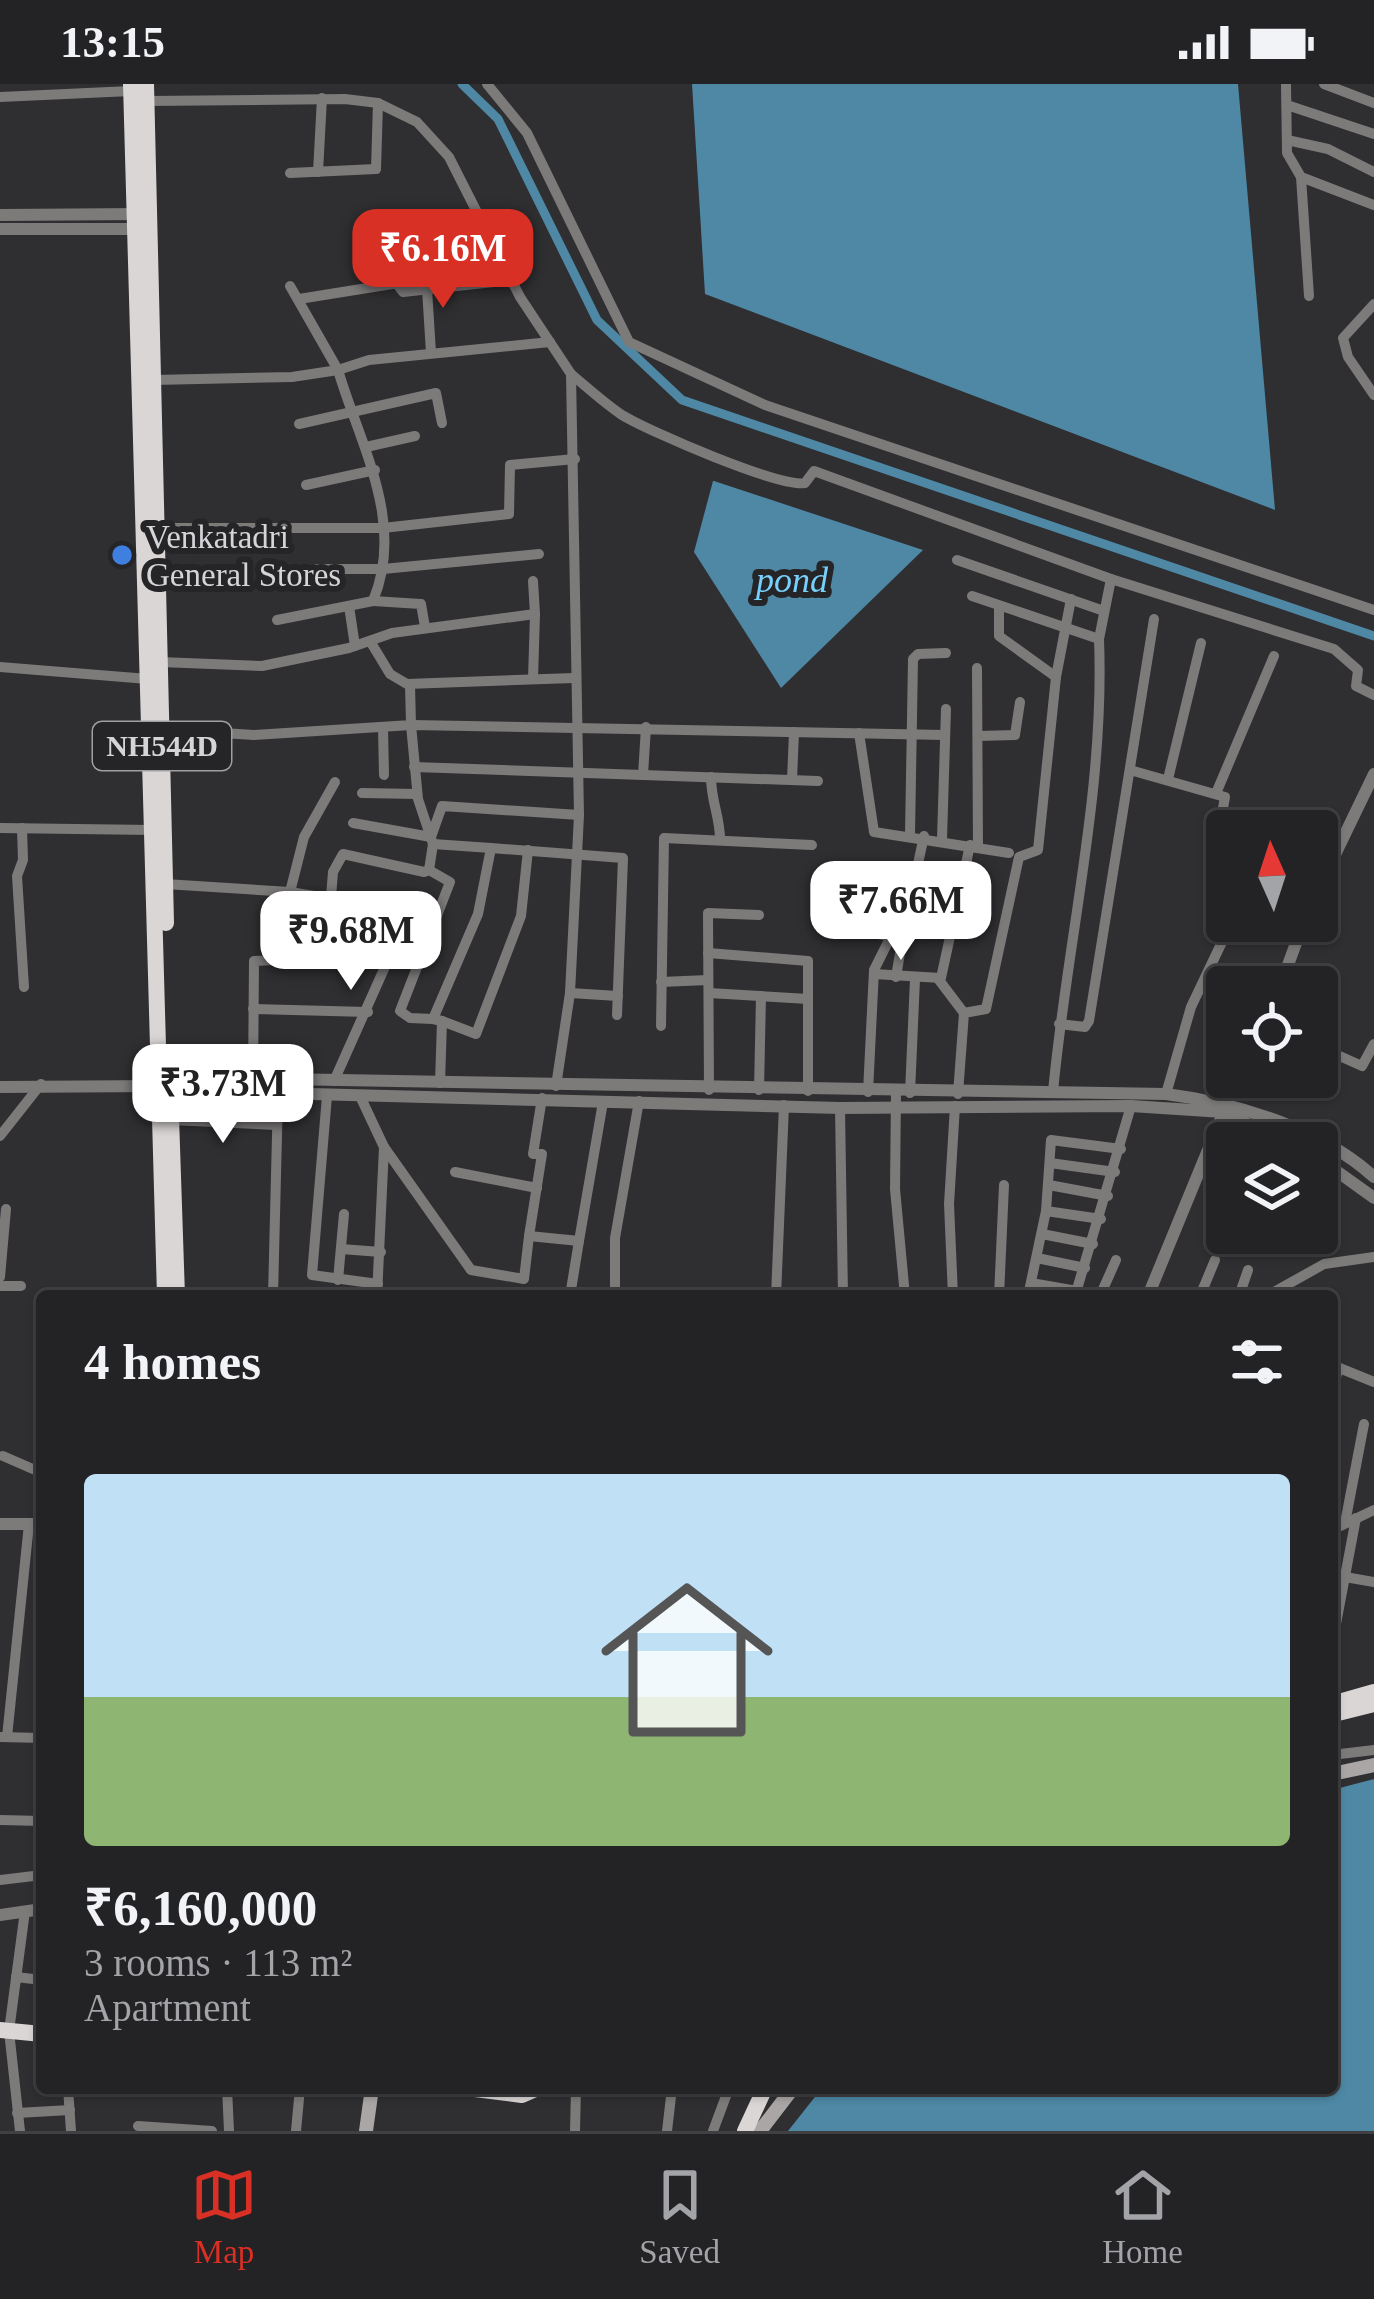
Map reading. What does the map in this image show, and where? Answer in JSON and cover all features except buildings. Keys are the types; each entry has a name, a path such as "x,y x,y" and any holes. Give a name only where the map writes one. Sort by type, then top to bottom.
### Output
{"highway":[{"name":"NH544D","path":"139,90 148,679 177,1290"},
{"name":"NH544D","path":"141,221 153,380 165,884 165,1290"},
{"path":"1338,1702 1374,1691"},
{"path":"1338,1713 1374,1704"},
{"path":"5,2031 36,2033"},
{"path":"746,2131 762,2094"}],"main road":[{"path":"1338,1773 1374,1765"},
{"path":"366,2131 371,2094"},
{"path":"760,2131 788,2094"}],"street":[{"path":"487,84 527,133 629,343 765,405 1374,610"},
{"path":"1286,84 1287,154 1301,177 1309,296"},
{"path":"1324,84 1370,101 1373,84"},
{"path":"0,98 139,90 377,103 418,122 439,142 512,280 571,374 626,417 794,485 805,483 814,471 1111,579 1334,650 1358,670 1356,686 1374,695"},
{"path":"318,172 322,98"},
{"path":"290,173 376,170 377,103"},
{"path":"1287,105 1374,134"},
{"path":"1287,140 1328,148 1374,172"},
{"path":"1301,177 1374,205"},
{"path":"0,215 141,221"},
{"path":"0,229 141,221"},
{"path":"396,283 403,292 512,280"},
{"path":"299,299 411,281"},
{"path":"290,286 338,370 375,470 383,569 373,602"},
{"path":"427,289 431,353"},
{"path":"1374,304 1343,338 1348,357 1374,395"},
{"path":"153,380 292,377 431,353 550,342"},
{"path":"556,1086 570,993 579,815 571,374"},
{"path":"299,424 437,393 442,422"},
{"path":"365,447 416,436"},
{"path":"156,528 382,528 510,514 510,465 575,459"},
{"path":"306,485 375,470"},
{"path":"311,569 383,569 539,554"},
{"path":"957,560 1104,610"},
{"path":"1053,1092 1059,1024 1085,886 1096,783 1100,639 1111,579"},
{"path":"533,581 533,679"},
{"path":"972,596 1062,631 1100,639"},
{"path":"964,1013 986,1009 1019,856 1038,850 1062,631 1071,599"},
{"path":"277,620 373,602 399,603 423,605 425,627"},
{"path":"399,603 400,631"},
{"path":"349,606 355,646"},
{"path":"999,606 999,636 1056,677"},
{"path":"160,662 262,666 400,631 535,614"},
{"path":"1059,1024 1085,1027 1090,1021 1154,619"},
{"path":"370,641 390,674 410,684 574,678"},
{"path":"1168,779 1201,643"},
{"path":"896,976 917,835 914,657 946,653"},
{"path":"1217,791 1274,656"},
{"path":"0,667 148,679"},
{"path":"940,980 974,846 977,668"},
{"path":"410,684 417,794 432,840"},
{"path":"978,736 1015,735 1020,702"},
{"path":"942,839 946,709"},
{"path":"161,729 254,735 411,725 576,726 945,735"},
{"path":"383,727 384,775"},
{"path":"643,775 646,727"},
{"path":"793,780 794,732"},
{"path":"859,733 873,831 1009,853"},
{"path":"414,767 818,781"},
{"path":"1130,770 1217,791 1226,801 1224,810"},
{"path":"1338,848 1374,773"},
{"path":"711,777 711,806 720,822 720,839"},
{"path":"290,892 304,837 335,782"},
{"path":"362,793 417,794"},
{"path":"430,870 442,806 579,815"},
{"path":"352,824 491,848 624,860 617,1015"},
{"path":"0,828 153,830"},
{"path":"22,828 23,860 16,876 24,987"},
{"path":"661,1026 664,838 812,845"},
{"path":"440,1083 437,1020 478,914 491,848"},
{"path":"331,897 332,874 345,854 430,870 450,882 400,1011 410,1018 437,1020 476,1034 521,916 528,850"},
{"path":"0,876 16,876"},
{"path":"165,884 290,892 386,908"},
{"path":"847,885 910,899"},
{"path":"868,1092 874,974 910,899"},
{"path":"709,1090 709,911 759,915"},
{"path":"334,1081 405,922"},
{"path":"835,926 889,936"},
{"path":"1166,1094 1191,1007 1222,942"},
{"path":"708,953 807,960 808,1091"},
{"path":"253,1081 256,959 325,958"},
{"path":"874,974 940,980"},
{"path":"904,1290 896,1189 915,979"},
{"path":"940,980 964,1013 949,1204 953,1290"},
{"path":"661,982 808,999"},
{"path":"570,993 618,996"},
{"path":"759,1090 761,996"},
{"path":"254,1009 368,1012"},
{"path":"1338,1056 1361,1066 1374,1044"},
{"path":"0,1087 334,1081 868,1092 956,1100 1225,1107 1251,1122"},
{"path":"0,1136 41,1084"},
{"path":"164,1084 278,1095 840,1108 901,1097"},
{"path":"956,1100 1053,1092 1166,1094 1225,1107 1319,1142 1374,1178"},
{"path":"273,1290 278,1095"},
{"path":"327,1096 312,1275 377,1290 384,1147"},
{"path":"360,1096 384,1147 470,1270 524,1279"},
{"path":"523,1290 542,1154 533,1154 542,1098"},
{"path":"1155,1290 1229,1098"},
{"path":"615,1290 615,1238 639,1101"},
{"path":"571,1290 603,1102"},
{"path":"776,1290 784,1105"},
{"path":"1077,1290 1131,1106"},
{"path":"840,1108 844,1290"},
{"path":"171,1120 277,1125"},
{"path":"1029,1289 1046,1211 1052,1139 1121,1149"},
{"path":"1050,1163 1115,1172"},
{"path":"455,1172 537,1188"},
{"path":"1338,1172 1374,1198"},
{"path":"1049,1185 1108,1196"},
{"path":"999,1290 1004,1186"},
{"path":"6,1209 0,1282 21,1286"},
{"path":"1046,1211 1101,1220"},
{"path":"338,1280 344,1214"},
{"path":"1042,1234 1093,1244"},
{"path":"529,1236 579,1241"},
{"path":"341,1249 381,1252"},
{"path":"1278,1290 1324,1264 1374,1257"},
{"path":"1037,1258 1085,1268"},
{"path":"1103,1290 1116,1260"},
{"path":"1202,1290 1215,1260"},
{"path":"1240,1290 1248,1270"},
{"path":"1338,1367 1374,1382"},
{"path":"1338,1614 1364,1424"},
{"path":"3,1456 36,1470"},
{"path":"1338,1527 1374,1510"},
{"path":"0,1524 35,1524 4,1737 36,1738"},
{"path":"1345,1577 1374,1582"},
{"path":"1338,1754 1374,1750"},
{"path":"0,1820 36,1821"},
{"path":"0,1880 36,1876"},
{"path":"0,1915 36,1910"},
{"path":"20,2131 6,2078 5,2031 25,1911"},
{"path":"16,1977 36,1979"},
{"path":"69,2094 71,2131"},
{"path":"227,2094 230,2131"},
{"path":"296,2131 299,2094"},
{"path":"575,2131 576,2094"},
{"path":"667,2131 670,2094"},
{"path":"713,2131 727,2094"},
{"path":"16,2113 70,2110"},
{"path":"138,2126 212,2131"}],"water":[{"path":"692,84 1238,84 1275,510 705,294"},
{"name":"pond","path":"713,481 923,550 781,688 694,552"},
{"path":"1374,1779 1374,2131 788,2131 817,2094 1338,2094 1338,1788"}],"waterway":[{"path":"462,84 498,119 597,320 682,400 1374,636"}],"place":[{"name":"Venkatadri General Stores","path":"122,555"}]}
